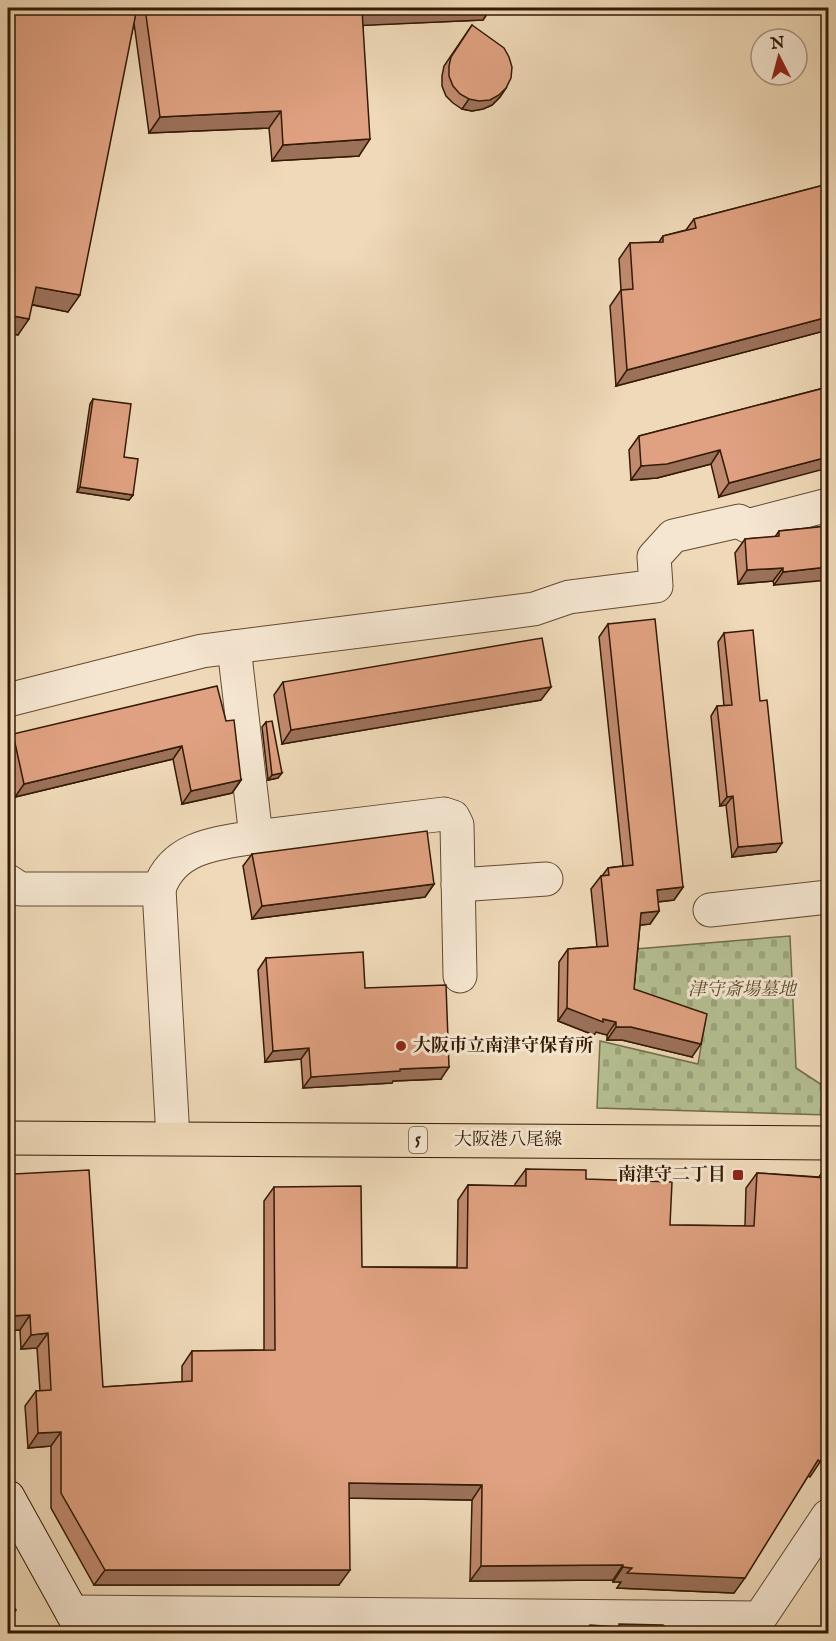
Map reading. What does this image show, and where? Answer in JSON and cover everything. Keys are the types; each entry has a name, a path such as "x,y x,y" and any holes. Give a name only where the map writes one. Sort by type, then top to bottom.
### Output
{"main road":[{"name":"大阪港八尾線","path":"8,1138 828,1143"}],"street":[{"path":"8,700 202,651 534,609 569,597 656,586 654,557 673,536 739,521 747,526 828,505"},
{"path":"234,647 256,837"},
{"path":"173,1138 159,889 164,874 186,855 225,842 256,837 444,814 453,817 457,825 460,976"},
{"path":"458,885 546,879"},
{"path":"8,881 20,889 159,889"},
{"path":"710,910 828,897"},
{"path":"8,1497 78,1623 754,1626 828,1516"}],"green space":[{"name":"津守斎場墓地","path":"790,936 796,1068 828,1089 828,1115 597,1108 600,1041 698,1064 705,1023 632,997 636,949"}],"building":[{"path":"8,8 137,8 80,295 36,287 29,319 8,315"},
{"path":"145,8 412,8 362,10 370,139 283,145 281,111 160,117"},
{"path":"472,25 504,48 512,67 511,78 506,88 490,100 469,99 460,94 453,86 449,76 451,57"},
{"path":"828,184 828,317 627,370 621,290 633,289 630,243 663,242 663,236 696,228 694,219"},
{"path":"828,387 828,457 729,483 720,450 667,464 641,466 639,436"},
{"path":"93,399 131,404 124,457 138,459 133,495 80,487"},
{"path":"828,526 828,567 783,572 783,568 747,570 745,539 779,536 779,531"},
{"path":"655,619 683,887 657,890 659,911 641,913 634,989 707,1014 701,1044 631,1027 616,1027 616,1022 603,1019 603,1022 567,1008 568,949 608,946 601,876 609,875 608,868 633,865 608,624"},
{"path":"753,630 760,701 767,700 782,843 738,847 733,796 727,797 717,706 732,705 724,633"},
{"path":"542,638 551,687 291,730 283,682"},
{"path":"217,686 226,721 234,720 241,780 191,791 182,746 24,784 13,734"},
{"path":"272,721 282,773 272,775 266,722"},
{"path":"427,831 434,884 262,906 252,854"},
{"path":"363,952 365,988 446,985 449,1067 311,1077 309,1048 273,1051 266,958"},
{"path":"825,1168 828,1168 828,1445 820,1462 818,1460 745,1578 627,1573 632,1568 623,1567 623,1565 481,1566 482,1485 349,1483 350,1570 105,1570 61,1493 61,1432 38,1433 36,1391 51,1390 48,1333 31,1335 30,1315 8,1316 8,1169 13,1169 14,1174 89,1170 103,1387 192,1381 192,1351 275,1350 274,1187 361,1186 362,1267 467,1268 468,1185 526,1186 526,1169 586,1170 586,1179 672,1182 670,1225 754,1226 757,1173 825,1178"},
{"path":"8,1596 16,1610 8,1615"},
{"path":"619,1624 663,1625 675,1634 584,1634 590,1625 619,1627"}],"place":[{"name":"大阪市立南津守保育所","path":"401,1046"},
{"name":"南津守二丁目","path":"738,1175"}]}
